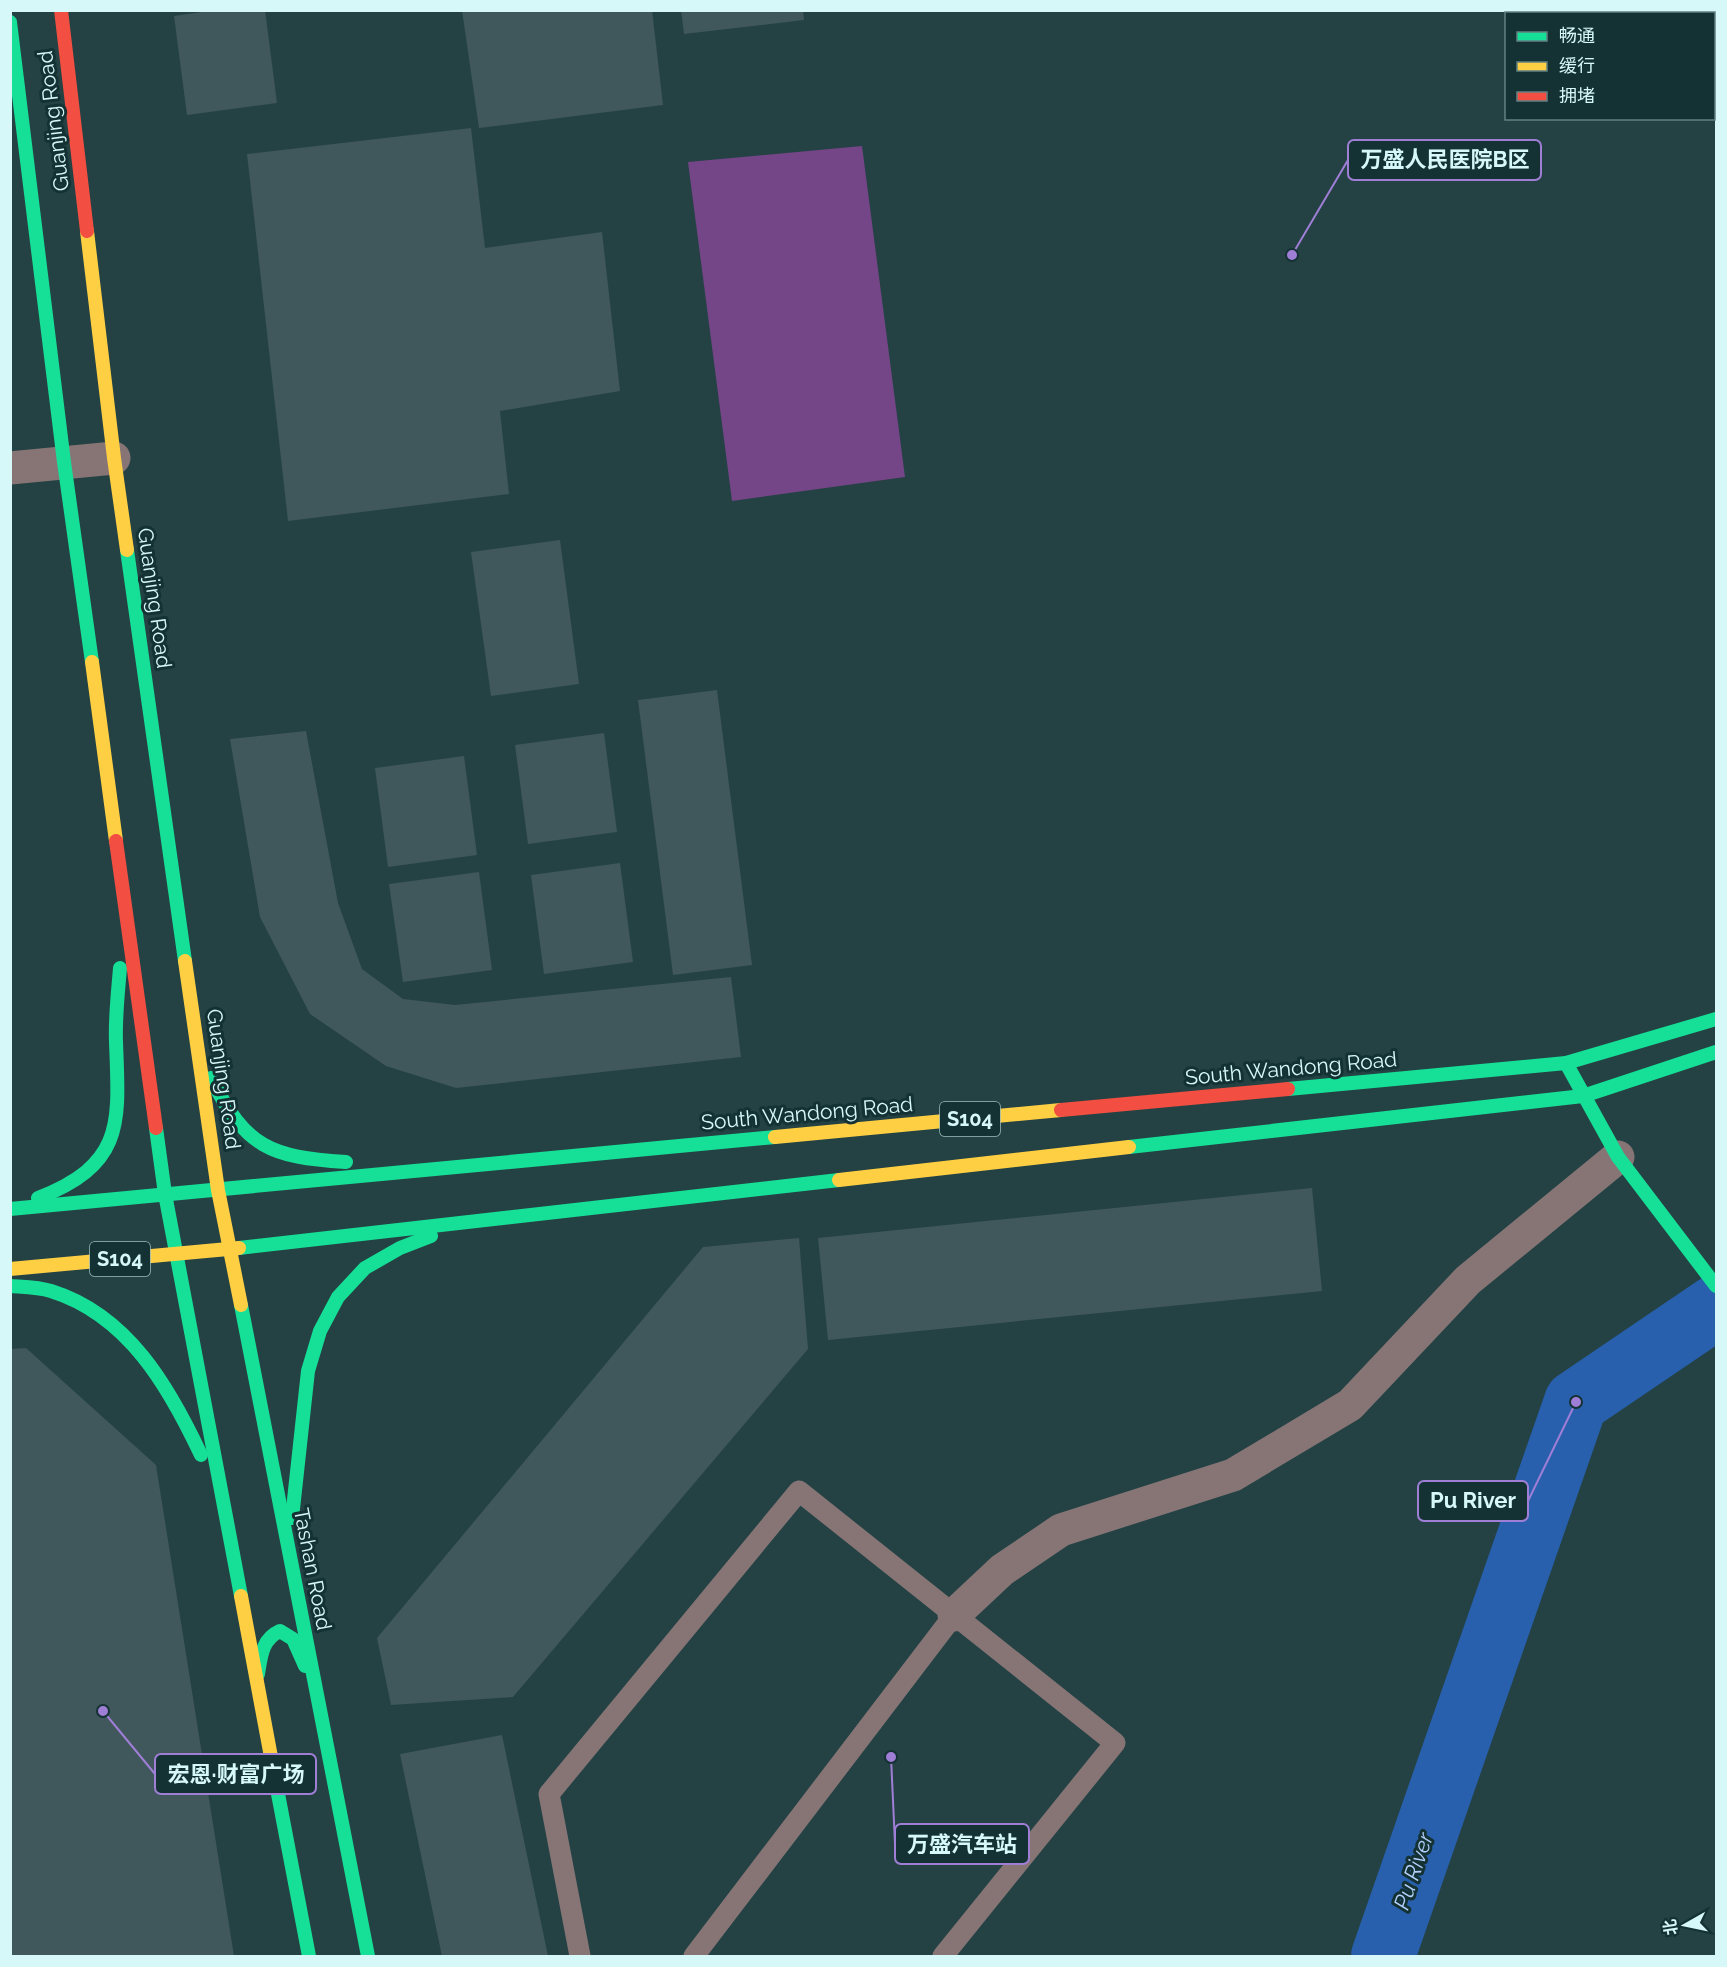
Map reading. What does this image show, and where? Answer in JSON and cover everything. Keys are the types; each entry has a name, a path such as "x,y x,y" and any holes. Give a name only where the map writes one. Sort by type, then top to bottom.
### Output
{"main road":[{"name":"Guanjing Road","path":"61,10 114,459 218,1190"},
{"name":"Guanjing Road","path":"10,22 64,462 165,1194"},
{"path":"10,1208 57,1191 81,1178 98,1161 110,1139 118,1109 116,1023 125,903"},
{"name":"South Wandong Road","path":"218,1190 1566,1063 1716,1019"},
{"path":"199,1052 222,1102 238,1126 258,1143 279,1154 306,1159 456,1167"},
{"name":"S104","path":"10,1269 229,1249 1583,1096 1716,1052"},
{"path":"1566,1063 1618,1157 1716,1286"},
{"name":"S104","path":"10,1208 218,1190"},
{"name":"Tashan Road","path":"218,1190 368,1956"},
{"path":"165,1194 309,1956"},
{"path":"288,1552 308,1371 320,1331 338,1297 365,1268 400,1248 473,1221"},
{"path":"10,1286 51,1290 88,1307 124,1335 157,1374 183,1416 224,1506"},
{"path":"257,1678 264,1645 268,1638 280,1630 293,1639 316,1693"}],"street":[{"path":"10,468 114,459"},
{"path":"954,1615 1002,1569 1061,1530 1233,1476 1350,1405 1468,1280 1618,1157"}],"lane":[{"path":"580,1956 549,1794 799,1491 1115,1743 943,1956"},
{"path":"694,1956 954,1615"}],"shaded area":[{"path":"862,146 905,477 732,501 688,162"}],"building":[{"path":"216,10 265,10 277,103 187,115 174,16"},
{"path":"462,10 652,10 663,105 479,128"},
{"path":"681,10 803,10 804,20 684,34"},
{"path":"471,128 485,248 602,232 620,391 500,411 509,494 288,521 247,154"},
{"path":"560,540 579,684 491,696 471,552"},
{"path":"717,690 752,965 673,975 638,700"},
{"path":"306,731 338,903 362,969 403,999 455,1005 731,977 741,1057 456,1088 386,1066 310,1014 260,917 230,739"},
{"path":"604,733 617,832 528,844 515,745"},
{"path":"464,756 477,855 388,867 375,768"},
{"path":"620,863 633,962 544,974 531,875"},
{"path":"479,872 492,970 403,982 389,884"},
{"path":"1312,1188 1322,1291 828,1340 818,1238"},
{"path":"799,1238 808,1349 513,1697 391,1705 377,1638 703,1247"},
{"path":"26,1348 156,1465 234,1956 10,1956 10,1349"},
{"path":"502,1735 548,1956 442,1956 400,1754"}],"waterway":[{"name":"Pu River","path":"1383,1956 1576,1402 1716,1307"}],"traffic: fast":[{"path":"10,22 64,462 92,662"},
{"path":"127,550 185,961"},
{"path":"38,1198 66,1185 87,1171 102,1155 111,1138 116,1118 116,1023 120,968"},
{"path":"1288,1089 1566,1063 1716,1019"},
{"path":"1129,1147 1583,1096 1716,1052"},
{"path":"1566,1063 1618,1157 1716,1286"},
{"path":"211,1078 236,1120 249,1134 263,1144 279,1152 298,1157 346,1162"},
{"path":"156,1128 165,1194 241,1596"},
{"path":"10,1209 775,1137"},
{"path":"239,1248 839,1180"},
{"path":"292,1518 308,1371 320,1331 338,1297 365,1268 400,1248 431,1236"},
{"path":"10,1286 51,1291 78,1302 102,1317 124,1336 143,1356 160,1380 189,1429 201,1455"},
{"path":"241,1305 368,1956"},
{"path":"258,1674 266,1643 280,1631 293,1639 305,1666"},
{"path":"274,1773 309,1956"}],"traffic: slow":[{"path":"87,231 127,550"},
{"path":"92,662 116,841"},
{"path":"185,961 218,1190 241,1305"},
{"path":"775,1137 1061,1110"},
{"path":"839,1180 1129,1147"},
{"path":"10,1269 239,1248"},
{"path":"241,1596 274,1773"}],"traffic: jam":[{"path":"61,10 87,231"},
{"path":"116,841 156,1128"},
{"path":"1061,1110 1288,1089"}],"place":[{"name":"万盛人民医院B区","path":"1292,255"},
{"name":"Pu River","path":"1576,1402"},
{"name":"宏恩·财富广场","path":"103,1711"},
{"name":"万盛汽车站","path":"891,1757"}]}
